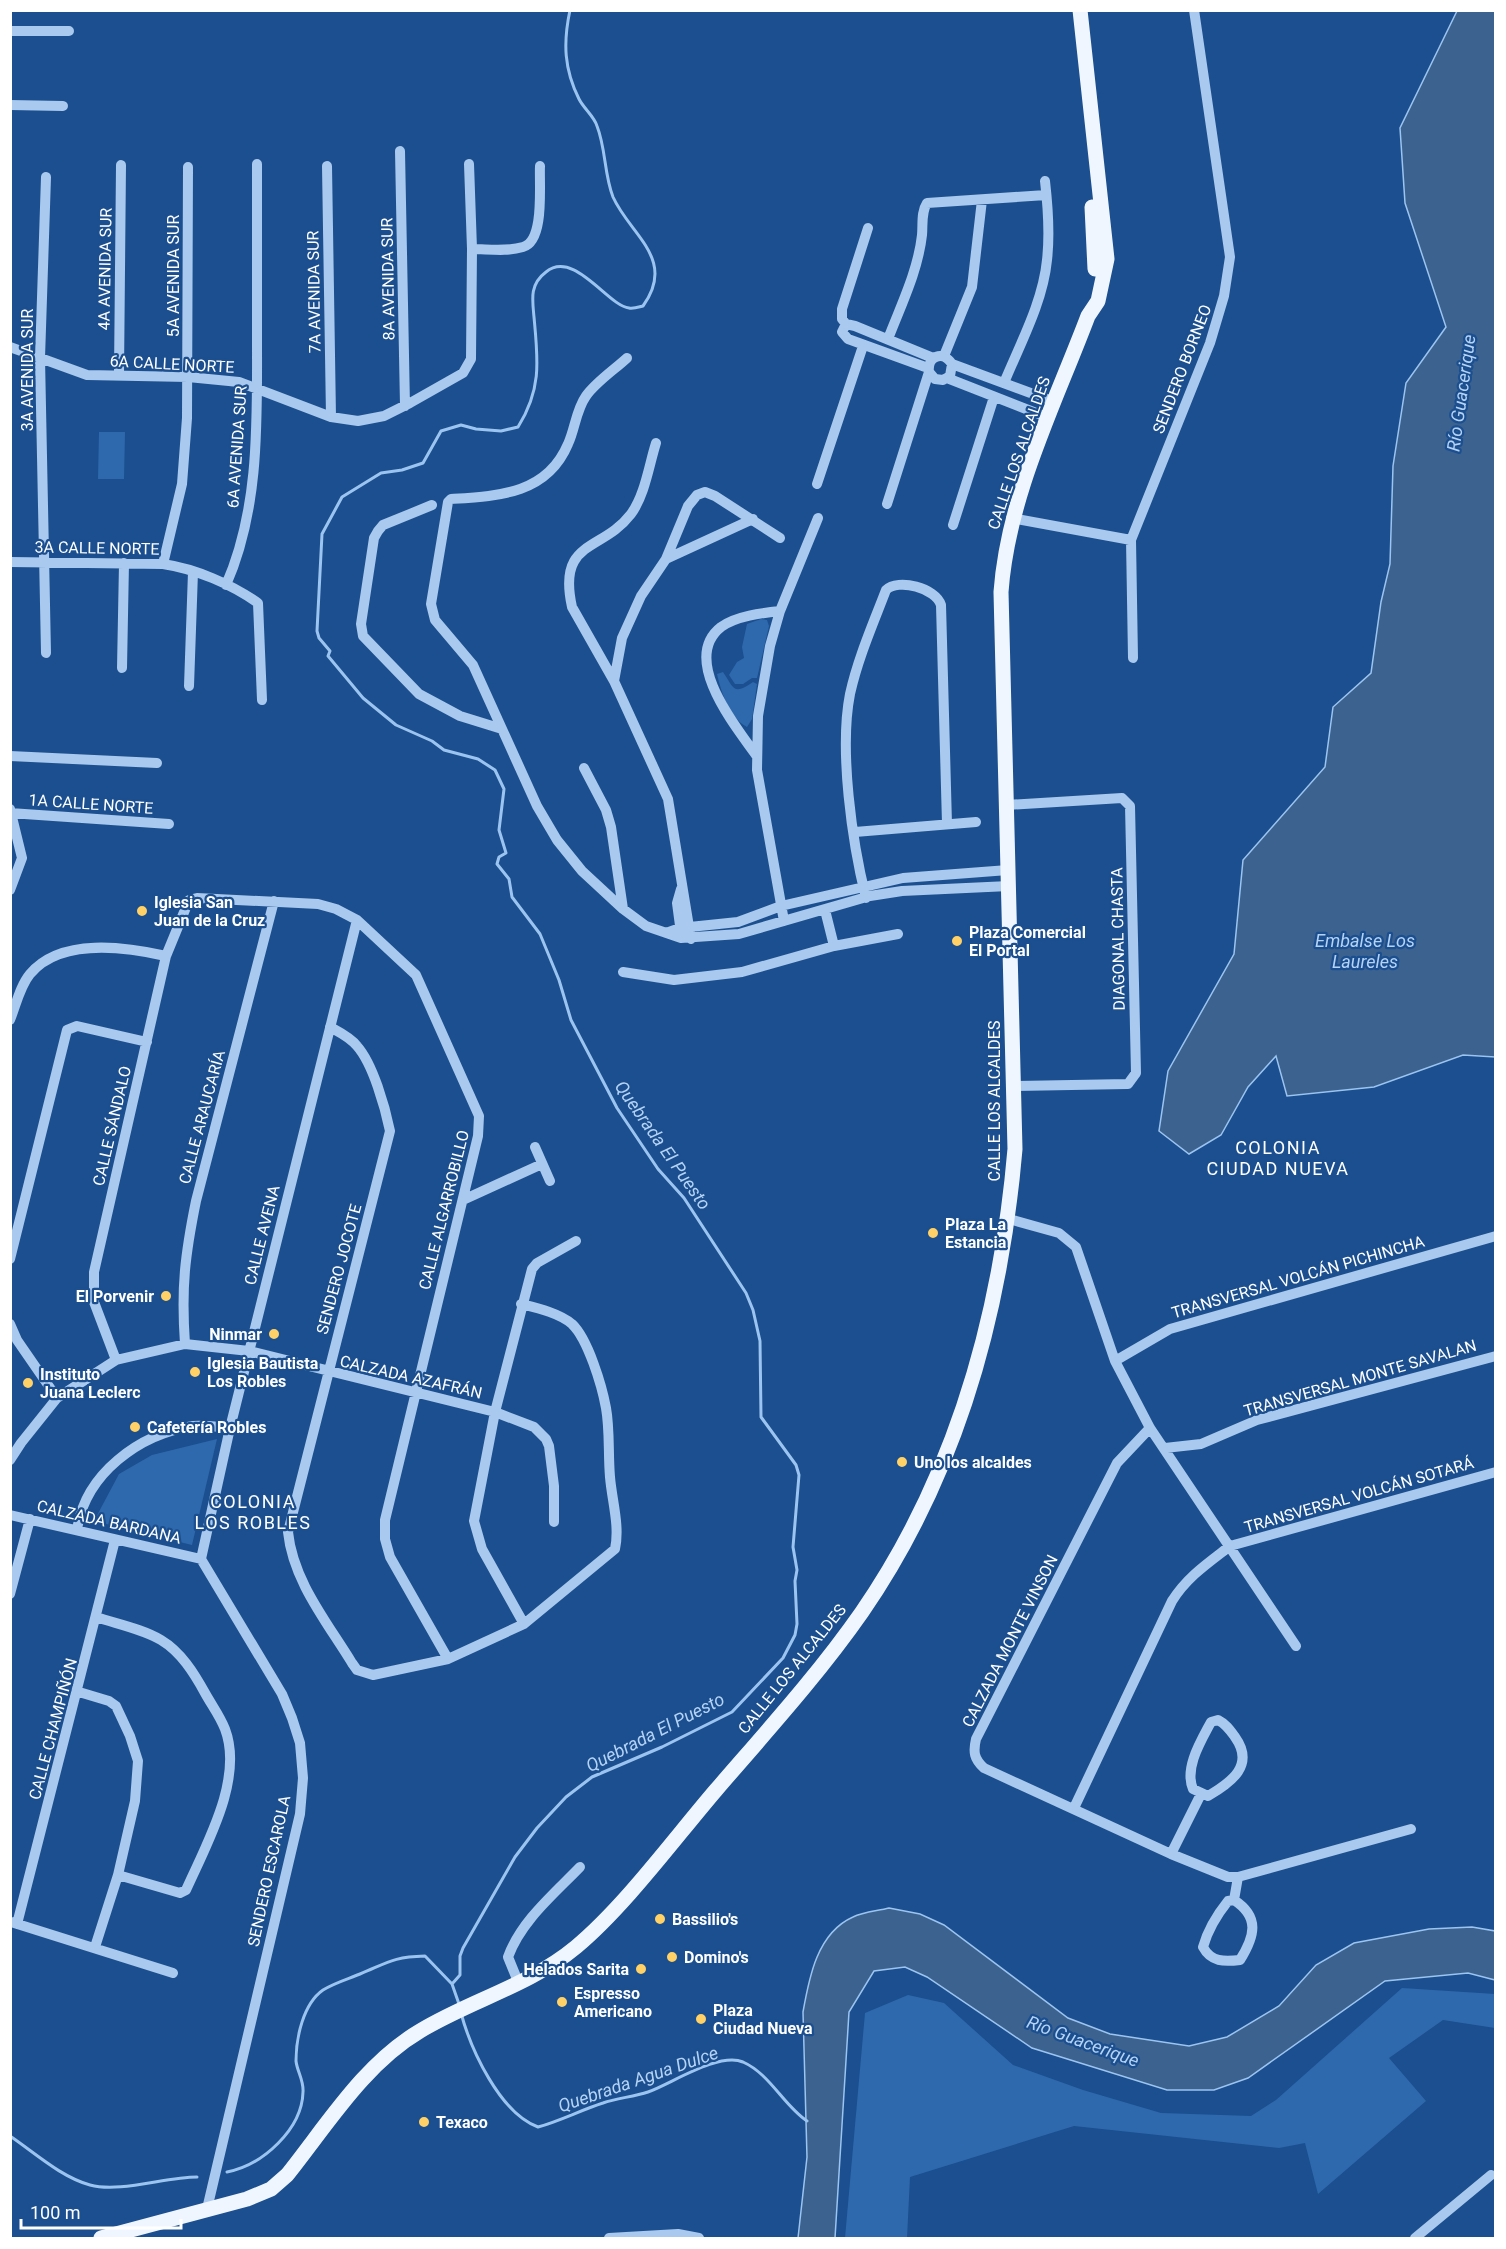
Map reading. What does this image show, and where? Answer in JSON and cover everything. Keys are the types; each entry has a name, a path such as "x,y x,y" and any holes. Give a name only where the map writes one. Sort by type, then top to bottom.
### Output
{"main road":[{"name":"CALLE LOS ALCALDES","path":"1072,10 1096,259 1088,299 1088,316"},
{"name":"CALLE LOS ALCALDES","path":"101,2238 207,2208 248,2199 271,2189 287,2175 371,2069 404,2041 449,2016 519,1984 546,1969 578,1946 819,1670 863,1610 903,1544 939,1473 966,1404 986,1340 1009,1219 1015,1149 1001,592 1004,555 1011,518 1088,316 1098,301 1107,258 1080,10"}],"street":[{"name":"SENDERO BORNEO","path":"1131,540 1210,343 1224,296 1230,257 1194,10"},
{"path":"10,31 69,30"},
{"path":"10,105 63,106"},
{"name":"8A AVENIDA SUR","path":"400,151 405,406"},
{"name":"6A AVENIDA SUR","path":"226,585 238,558 253,477 257,387 257,164"},
{"path":"469,164 472,249 507,250 524,247 533,242 538,231 540,166"},
{"name":"4A AVENIDA SUR","path":"119,374 121,165"},
{"name":"7A AVENIDA SUR","path":"327,166 331,417"},
{"name":"5A AVENIDA SUR","path":"163,564 182,484 188,377 188,167"},
{"name":"3A AVENIDA SUR","path":"46,177 40,358 46,653"},
{"path":"1004,383 1041,291 1049,238 1045,181"},
{"path":"888,339 914,272 922,236 923,208 927,203 1046,195"},
{"path":"887,504 937,364 972,286 982,200"},
{"path":"868,228 842,309 842,319 846,324 888,339 952,372 947,378"},
{"name":"6A CALLE NORTE","path":"10,347 87,375 188,377 239,382 331,417 358,421 384,416 463,373 471,359 472,249"},
{"path":"846,324 842,332 844,335 863,346 1004,383 1055,402"},
{"path":"817,484 863,346"},
{"path":"627,358 586,395 568,446 553,470 537,483 514,492 451,499 446,507 432,612 473,665 537,806 557,840 582,871 623,909 646,926 666,933 739,934 866,898 902,891 1008,886"},
{"path":"937,364 939,380 947,378 1049,418"},
{"path":"953,525 994,397"},
{"path":"656,443 632,512 622,524 584,547 570,570 569,595 572,607 614,681 668,799 686,933"},
{"path":"614,681 622,638 641,596 666,559 688,506 697,495 705,492 715,496 780,538"},
{"path":"432,505 383,525 374,538 361,624 363,636 419,694 460,716 501,729"},
{"path":"784,921 756,755 762,691 780,610 818,518"},
{"path":"1011,518 1131,540 1133,658"},
{"path":"666,559 753,519"},
{"name":"3A CALLE NORTE","path":"10,562 163,564 193,572 226,585 258,603 262,700"},
{"path":"122,668 124,563"},
{"path":"189,686 193,572"},
{"path":"866,898 850,798 847,728 850,694 864,645 886,590 891,585 900,583 933,594 939,598 941,605 947,824"},
{"path":"756,755 721,707 709,671 708,650 713,636 723,626 758,614 780,610"},
{"path":"10,756 157,763"},
{"path":"584,768 606,810 611,827 623,909"},
{"name":"DIAGONAL CHASTA","path":"1006,805 1122,798 1130,806 1136,1073 1128,1084 1015,1086"},
{"path":"10,890 22,858 11,811"},
{"name":"1A CALLE NORTE","path":"11,811 169,824"},
{"path":"855,832 976,822"},
{"path":"686,933 738,921 781,906 903,878 1008,870"},
{"name":"CALLE ALGARROBILLO","path":"189,900 318,904 336,909 357,920 416,975 472,1096 480,1126 413,1393 384,1520 385,1539 390,1557 448,1659"},
{"name":"CALLE SÁNDALO","path":"116,1360 94,1302 94,1272 166,956 189,900"},
{"name":"CALLE ARAUCARÍA","path":"185,1344 182,1293 185,1251 274,901"},
{"path":"825,910 834,946"},
{"name":"CALLE AVENA","path":"201,1559 230,1428 357,920"},
{"path":"623,972 674,980 742,972 834,946 898,934"},
{"path":"10,1020 29,975 41,964 61,955 103,947 136,949 166,956"},
{"path":"10,1259 14,1222 67,1030 77,1026 147,1042"},
{"name":"SENDERO JOCOTE","path":"330,1027 353,1042 365,1057 390,1131 326,1373 288,1532 295,1567 357,1670 373,1675 448,1659"},
{"path":"535,1147 550,1181"},
{"path":"463,1200 542,1164"},
{"path":"1009,1219 1059,1233 1076,1247 1115,1361 1150,1428 1296,1646"},
{"name":"TRANSVERSAL VOLCÁN PICHINCHA","path":"1115,1361 1170,1329 1496,1236"},
{"path":"524,1624 482,1549 474,1521 495,1412 521,1304 532,1269 537,1263 576,1240"},
{"path":"448,1659 524,1624 605,1560 615,1550 618,1538 610,1478 606,1408 591,1359 581,1336 571,1323 544,1310 521,1304"},
{"path":"10,1324 17,1340 57,1398"},
{"name":"CALZADA AZAFRÁN","path":"10,1460 57,1398 116,1360 185,1344 249,1352 326,1373 495,1412 534,1427 546,1439 549,1446 554,1486 554,1522"},
{"name":"TRANSVERSAL MONTE SAVALAN","path":"1165,1448 1201,1444 1257,1420 1496,1356"},
{"path":"77,1530 79,1514 97,1481 135,1447 164,1433 196,1426 230,1428"},
{"name":"CALZADA MONTE VINSON","path":"1074,1808 984,1768 975,1756 974,1748 1117,1463 1150,1428"},
{"name":"TRANSVERSAL VOLCÁN SOTARÁ","path":"1230,1546 1496,1473"},
{"name":"CALZADA BARDANA","path":"10,1515 201,1559"},
{"path":"10,1594 30,1520"},
{"name":"CALLE CHAMPIÑÓN","path":"14,1923 79,1692 115,1540"},
{"path":"1230,1546 1182,1585 1172,1601 1074,1808 1217,1874 1238,1877 1412,1828"},
{"name":"SENDERO ESCAROLA","path":"201,1559 282,1694 300,1743 303,1778 300,1814 207,2208"},
{"path":"96,1617 160,1640 178,1654 194,1673 225,1730 229,1752 226,1793 186,1890 180,1893 118,1875"},
{"path":"79,1692 109,1701 116,1706 130,1736 138,1761 135,1801 118,1875 95,1947"},
{"path":"1218,1720 1225,1724 1236,1739 1244,1756 1240,1768 1228,1784 1208,1796 1201,1794 1193,1789 1189,1779 1198,1749 1211,1722 1218,1720"},
{"path":"1171,1854 1201,1794"},
{"path":"519,1984 508,1957 513,1943 521,1930 580,1867"},
{"path":"1234,1900 1238,1877"},
{"path":"1234,1900 1246,1908 1252,1919 1251,1936 1240,1960 1219,1960 1209,1957 1203,1947 1209,1929 1228,1901 1234,1900"},
{"path":"14,1923 173,1973"},
{"path":"1415,2238 1491,2175"},
{"path":"609,2238 678,2234 699,2238"}],"shaded area":[{"path":"99,432 125,432 124,479 98,479"},
{"path":"761,619 767,620 769,626 757,678 752,678 743,684 735,684 729,675 737,662 744,658 742,647 747,624"},
{"path":"723,672 735,688 741,689 753,682 757,684 752,719 747,727 731,711 724,696 717,674"},
{"path":"217,1439 192,1545 94,1521 119,1474 152,1455"},
{"path":"1402,1988 1495,1994 1495,2028 1443,2020 1389,2058 1426,2101 1318,2194 1305,2143 1279,2148 1074,2126 910,2177 907,2238 845,2238 865,2013 908,1995 944,2003 1013,2065 1083,2090 1161,2113 1251,2116 1276,2100"}],"water":[{"name":"Embalse Los Laureles","path":"1457,11 1496,11 1495,1057 1463,1055 1374,1087 1287,1096 1276,1056 1248,1087 1221,1135 1189,1154 1159,1131 1168,1071 1234,954 1243,860 1325,767 1333,707 1371,673 1381,602 1390,564 1393,466 1406,383 1446,327 1405,203 1400,128"},
{"name":"Río Guacerique","path":"889,1908 920,1914 944,1925 1068,2018 1110,2034 1189,2046 1227,2037 1279,2006 1316,1965 1354,1943 1429,1929 1472,1927 1495,1931 1495,1980 1468,1973 1385,1981 1248,2078 1214,2090 1167,2090 1032,2048 927,1977 905,1967 874,1971 849,2012 835,2238 798,2238 807,2157 803,2012 808,1985 823,1945 841,1924 857,1915"}],"waterway":[{"name":"Quebrada El Puesto","path":"452,1984 460,1975 460,1956 463,1948 515,1857 537,1828 566,1797 592,1777 662,1747 732,1712 783,1658 795,1635 797,1624 795,1581 797,1570 793,1547 799,1475 796,1465 761,1417 760,1341 753,1310 746,1293 684,1198 658,1169 617,1108 571,1020 559,980 540,934 512,897 509,879 497,864 499,857 506,853 499,830 504,789 495,770 478,759 444,750 432,741 396,725 363,698 328,656 330,651 319,638 317,631 322,534 342,497 381,473 402,470 423,463 441,431 461,425 501,431 518,427 526,413 535,387 537,347 533,298 537,281 546,272 557,267 568,268 579,273 621,305 631,308 643,306 652,289 655,274 653,261 647,248 613,197 597,126 579,99 570,77 566,56 566,34 570,10"},
{"name":"Quebrada Agua Dulce","path":"227,2172 254,2162 267,2153 288,2132 296,2119 303,2092 296,2061 299,2032 310,2004 323,1990 391,1961 425,1956 452,1984 459,2004"},
{"name":"Quebrada Agua Dulce","path":"461,2013 472,2044 489,2079 511,2108 524,2120 538,2127 608,2101 648,2092 708,2065 733,2060 753,2067 807,2121"},
{"name":"Quebrada Agua Dulce","path":"10,2136 59,2170 90,2185 129,2186 197,2177"}],"place":[{"name":"Iglesia San Juan de la Cruz","path":"142,911"},
{"name":"Plaza Comercial El Portal","path":"957,941"},
{"name":"Plaza La Estancia","path":"933,1233"},
{"name":"El Porvenir","path":"166,1296"},
{"name":"Ninmar","path":"274,1334"},
{"name":"Iglesia Bautista Los Robles","path":"195,1372"},
{"name":"Instituto Juana Leclerc","path":"28,1383"},
{"name":"Cafetería Robles","path":"135,1427"},
{"name":"Uno los alcaldes","path":"902,1462"},
{"name":"Bassilio's","path":"660,1919"},
{"name":"Domino's","path":"672,1957"},
{"name":"Helados Sarita","path":"641,1969"},
{"name":"Espresso Americano","path":"562,2002"},
{"name":"Plaza Ciudad Nueva","path":"701,2019"},
{"name":"Texaco","path":"424,2122"}],"district":[{"name":"COLONIA CIUDAD NUEVA","path":"1278,1157"},
{"name":"COLONIA LOS ROBLES","path":"253,1511"}]}
